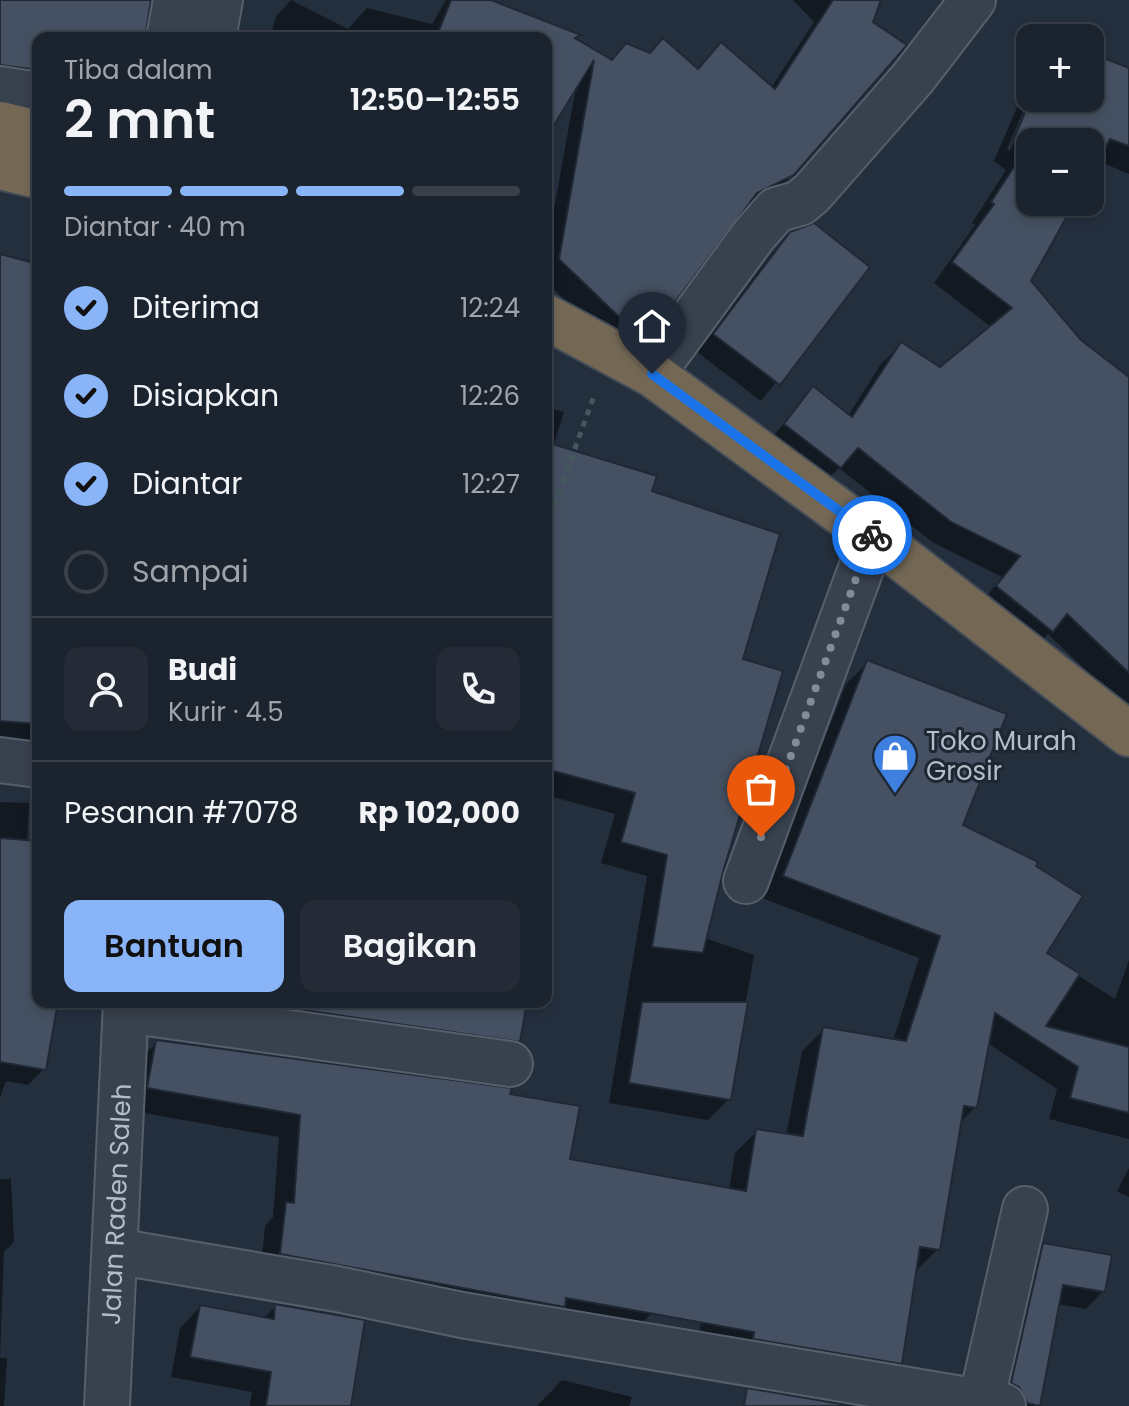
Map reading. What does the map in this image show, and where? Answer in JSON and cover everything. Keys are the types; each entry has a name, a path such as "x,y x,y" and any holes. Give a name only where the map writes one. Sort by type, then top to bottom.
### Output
{"highway":[{"path":"0,124 32,132"},
{"path":"0,167 32,175"},
{"path":"552,320 652,374 873,536 1129,734"}],"street":[{"path":"170,32 176,0"},
{"path":"214,32 220,0"},
{"path":"652,374 754,235 776,210 800,203 812,193 913,78 973,0"},
{"path":"0,89 32,94"},
{"path":"746,881 873,536"},
{"path":"0,760 32,764"},
{"name":"Jalan Raden Saleh","path":"107,1406 126,1008"},
{"path":"139,1008 510,1064"},
{"path":"115,1251 337,1289 462,1315 992,1404 1025,1209"}],"path":[{"path":"552,511 610,350"}],"building":[{"path":"0,0 151,0 146,32 32,32 32,69 0,65"},
{"path":"451,0 491,0 581,35 575,38 612,60 626,43 650,53 663,38 698,69 721,42 775,89 833,0 881,0 873,22 907,45 794,175 757,193 645,342 559,259 594,60 552,128 552,32 438,32"},
{"path":"1104,58 1129,68 1129,146 1110,139 1104,150 1104,128 1018,128 1025,112 1104,112"},
{"path":"1016,164 1016,216 1067,216 1031,281 1081,340 1129,377 1129,673 1067,614 1053,632 996,586 1020,556 951,522 858,448 841,468 784,424 813,386 852,417 901,342 940,367 1012,308 952,262 994,204 991,202"},
{"path":"814,223 870,267 780,385 713,334 790,232"},
{"path":"0,254 32,262 32,724 0,721"},
{"path":"552,444 657,476 652,491 780,534 743,659 783,671 723,872 703,953 652,947 667,855 621,842 635,793 552,771"},
{"path":"867,660 1007,714 963,825 1038,862 1036,866 1083,896 1047,953 1080,974 1046,1026 1129,1047 1129,1113 1070,1098 1078,1067 995,1013 977,1108 964,1106 940,1250 920,1247 902,1364 753,1339 754,1332 566,1298 565,1307 280,1254 286,1202 294,1203 300,1115 147,1088 156,1040 512,1088 510,1094 580,1106 570,1159 746,1191 756,1129 803,1136 823,1027 906,1041 940,936 783,876"},
{"path":"0,838 32,841 32,1008 57,1008 46,1070 0,1062"},
{"path":"642,1002 748,1002 731,1100 629,1083"},
{"path":"290,1008 526,1008 520,1042"},
{"path":"1043,1243 1112,1255 1105,1292 1063,1285 1040,1406 1027,1403 1019,1387 1011,1383"},
{"path":"275,1304 365,1320 351,1406 266,1406 271,1372 190,1357 200,1305 274,1319"},
{"path":"747,1388 852,1406 744,1406"}],"way so far":[{"path":"761,837 872,535"}],"place":[{"name":"Toko Murah Grosir","path":"895,795"}],"route":[{"path":"652,374 872,535"}]}
